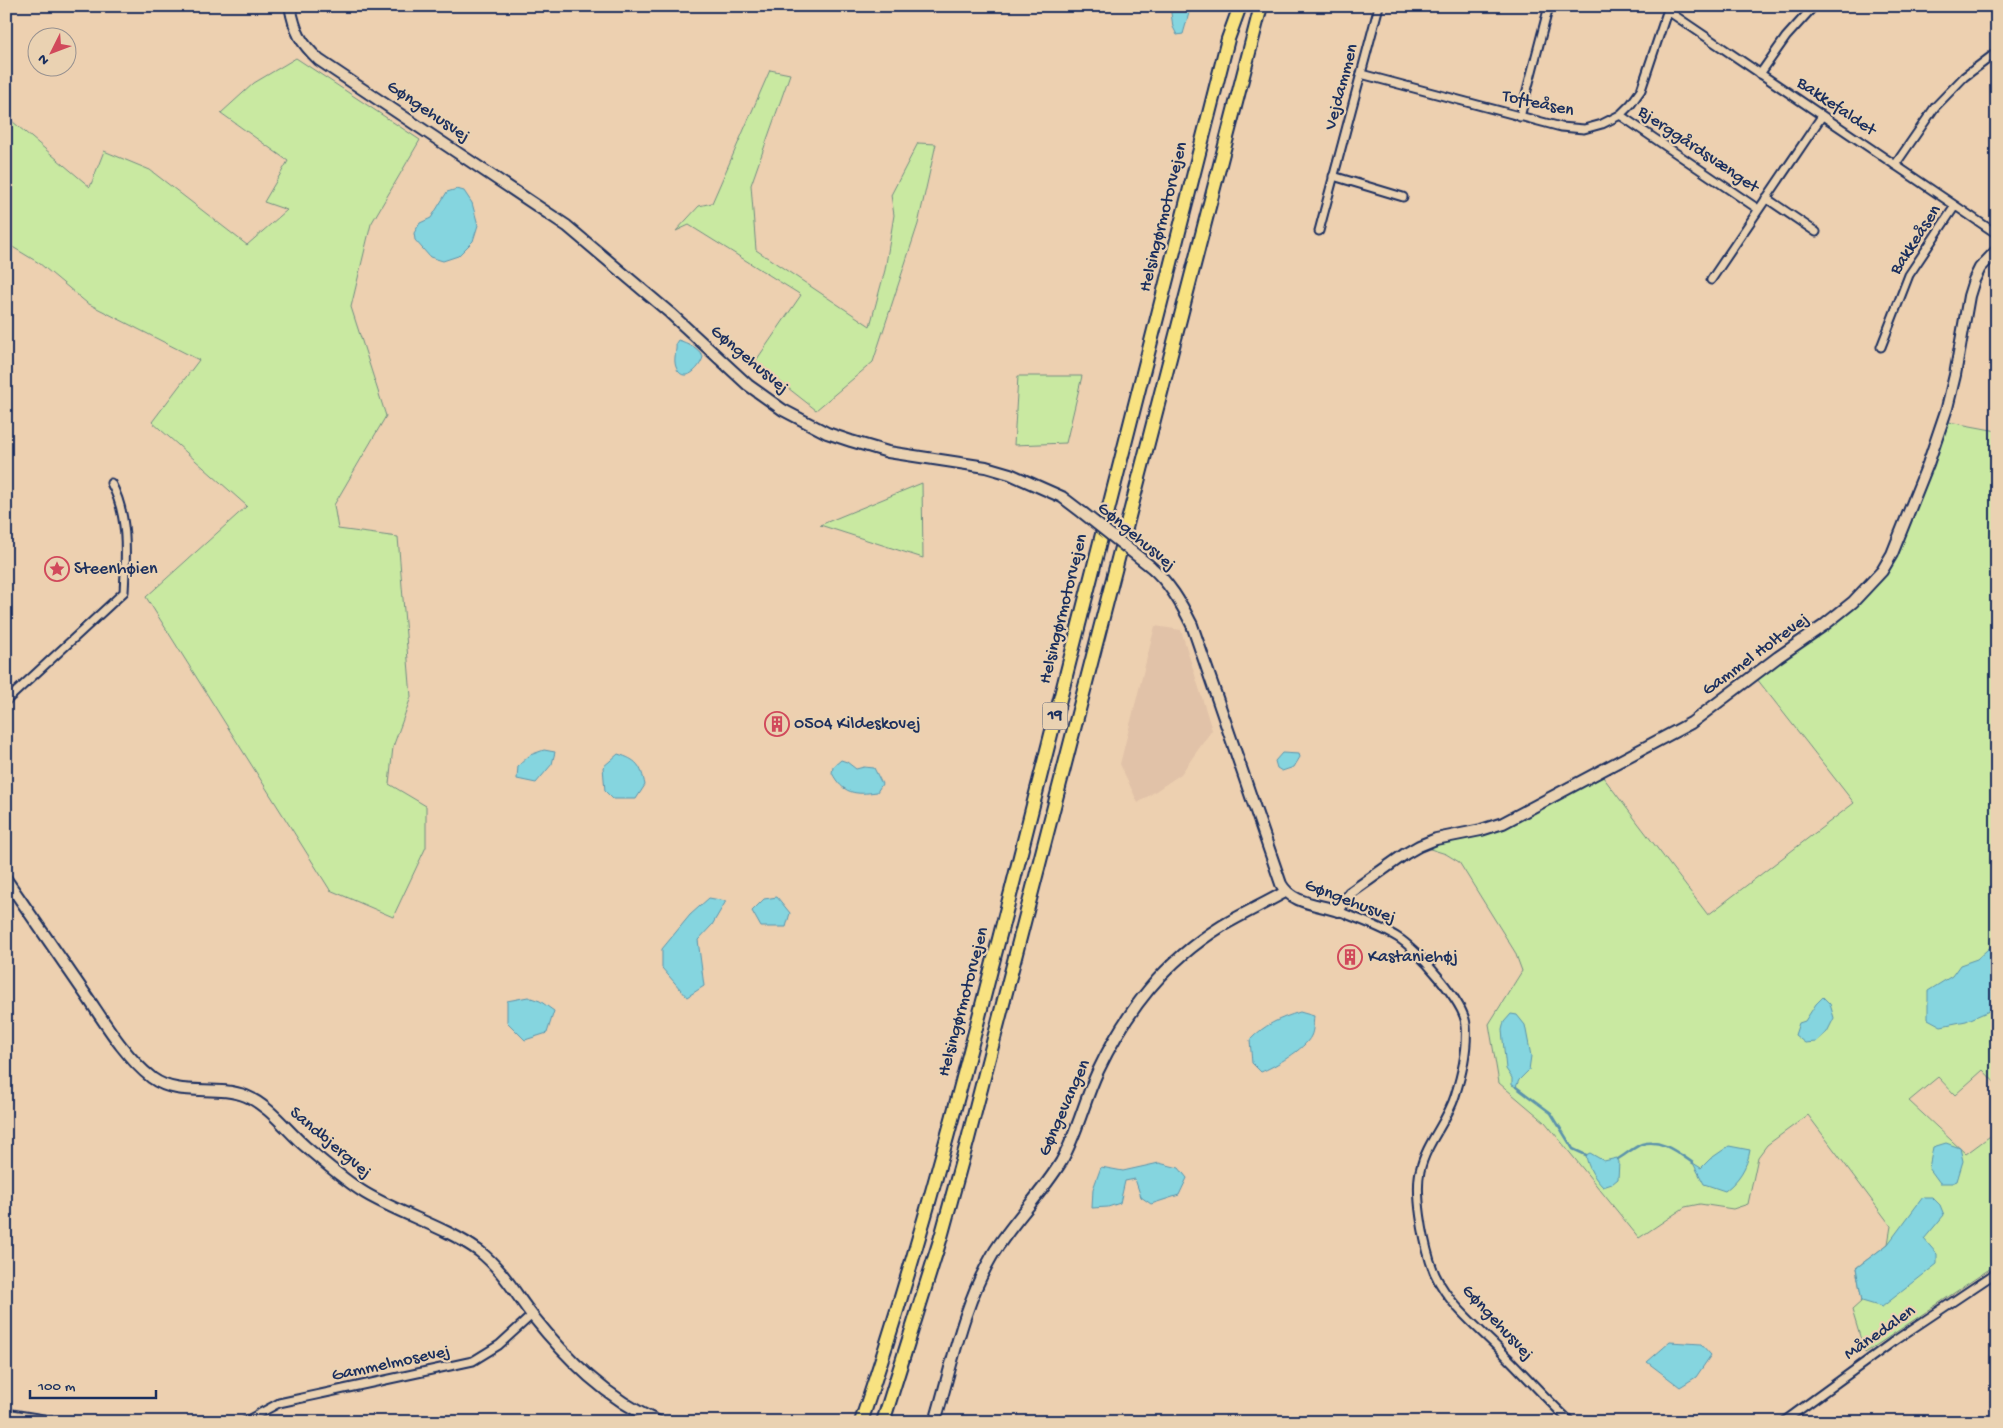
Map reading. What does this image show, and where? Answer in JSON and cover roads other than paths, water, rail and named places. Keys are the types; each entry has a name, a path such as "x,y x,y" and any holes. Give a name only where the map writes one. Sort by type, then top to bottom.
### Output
{"highway":[{"path":"1228,40 1233,6"},
{"name":"Helsingørmotorvejen","path":"860,1422 906,1283 988,979 1228,40 1240,6"},
{"name":"19","path":"883,1422 941,1237 968,1140 1261,6"}],"street":[{"name":"Gøngehusvej","path":"290,6 298,34 304,45 320,60 567,226 670,313 766,399 809,424 851,441 888,452 986,467 1010,474 1062,497 1150,566 1171,588 1180,600 1192,625 1285,892 1297,900 1338,911 1399,938 1413,950 1452,994 1461,1008 1466,1023 1466,1038 1455,1096 1447,1116 1424,1155 1419,1172 1420,1200 1429,1256 1440,1284 1458,1308 1507,1357 1542,1396 1571,1422"},
{"name":"Vejdammen","path":"1319,231 1379,6"},
{"path":"1520,117 1550,6"},
{"path":"1760,74 1786,37 1814,6"},
{"name":"Tofteåsen","path":"1361,74 1520,117 1561,127 1584,129 1602,124 1620,114 1631,104 1641,90 1669,9"},
{"name":"Bakkefaldet","path":"1669,9 1760,74 1997,234"},
{"path":"1895,166 1935,108 1964,77 1997,52"},
{"name":"Bjerggårdsvænget","path":"1620,114 1758,209"},
{"name":"Bjerggårdsvænget","path":"1711,280 1822,116"},
{"path":"1333,176 1403,197"},
{"name":"Bjerggårdsvænget","path":"1766,198 1816,232"},
{"name":"Bakkeåsen","path":"1881,347 1909,275 1955,206"},
{"name":"Gammel Holtevej","path":"1338,911 1350,893 1419,846 1436,839 1481,830 1503,823 1685,727 1778,657 1824,626 1863,592 1882,571 1892,554 1928,464 1948,408 1956,375 1971,288 1980,268 1997,250"},
{"path":"6,701 124,592 126,546 120,499 111,483"},
{"name":"Sandbjergvej","path":"6,879 109,1029 131,1057 152,1077 164,1085 174,1088 232,1092 254,1101 317,1157 365,1193 452,1235 478,1251 494,1264 532,1315 587,1376 617,1399 641,1414 659,1422"},
{"name":"Gøngevangen","path":"935,1422 966,1317 979,1281 993,1254 1009,1230 1061,1161 1097,1074 1126,1018 1160,976 1194,946 1222,926 1285,892"},
{"name":"Månedalen","path":"1783,1422 1894,1341 1997,1272"},
{"name":"Gammelmosevej","path":"244,1422 279,1403 473,1361 499,1345 532,1315"},
{"path":"6,1413 62,1422"}],"water":[{"path":"1170,6 1191,6 1183,34 1177,35 1173,27"},
{"path":"457,189 464,191 472,203 478,225 473,241 458,256 443,261 430,257 415,240 414,233 420,223 431,218 447,192"},
{"path":"678,340 693,346 703,357 699,366 687,375 679,372 675,364 676,343"},
{"path":"544,750 555,752 552,764 536,783 517,779 518,766 530,755"},
{"path":"1282,753 1299,754 1300,757 1294,767 1282,771 1277,768 1275,761"},
{"path":"618,754 634,761 642,773 645,785 636,799 613,799 605,791 603,767"},
{"path":"841,760 856,769 864,767 874,768 882,784 877,792 856,793 845,789 832,773 833,767"},
{"path":"777,897 790,913 786,927 761,927 752,911 764,899"},
{"path":"709,898 726,901 712,925 698,940 704,986 687,997 662,968 662,949 690,915"},
{"path":"1997,941 1996,1008 1966,1021 1941,1026 1928,1019 1928,991 1952,976 1960,965 1977,959"},
{"path":"528,997 540,1001 554,1011 547,1033 525,1040 507,1022 507,1001"},
{"path":"1823,997 1830,1004 1834,1018 1827,1032 1816,1042 1805,1043 1795,1035 1799,1023 1805,1021"},
{"path":"1300,1012 1314,1016 1313,1029 1308,1041 1281,1062 1261,1072 1252,1063 1250,1040 1261,1030 1273,1023"},
{"path":"1511,1014 1517,1015 1525,1025 1531,1056 1529,1070 1519,1080 1516,1087 1512,1085 1512,1078 1506,1069 1502,1030 1504,1022"},
{"path":"1946,1143 1960,1148 1963,1161 1957,1181 1940,1183 1929,1168 1933,1147"},
{"path":"1729,1146 1750,1150 1742,1173 1725,1191 1704,1184 1693,1163 1701,1168 1710,1159"},
{"path":"1590,1153 1604,1161 1617,1158 1619,1162 1618,1179 1612,1184 1603,1187 1594,1176 1588,1164 1586,1155"},
{"path":"1159,1163 1179,1168 1187,1178 1179,1195 1151,1204 1141,1197 1135,1179 1125,1181 1120,1203 1108,1207 1092,1208 1093,1189 1101,1167 1123,1171"},
{"path":"1923,1197 1932,1197 1940,1205 1944,1215 1924,1239 1937,1254 1937,1264 1882,1307 1862,1301 1856,1268 1888,1244"},
{"path":"1670,1342 1701,1344 1711,1355 1696,1377 1680,1387 1647,1362"}],"waterway":[{"path":"1516,1087 1551,1113 1573,1149 1586,1155"},
{"path":"1618,1159 1642,1144 1656,1143 1669,1147 1693,1163"}],"place":[{"name":"Steenhøien","path":"57,569"},
{"name":"0504 Kildeskovej","path":"777,724"},
{"name":"Kastaniehøj","path":"1350,957"}]}
